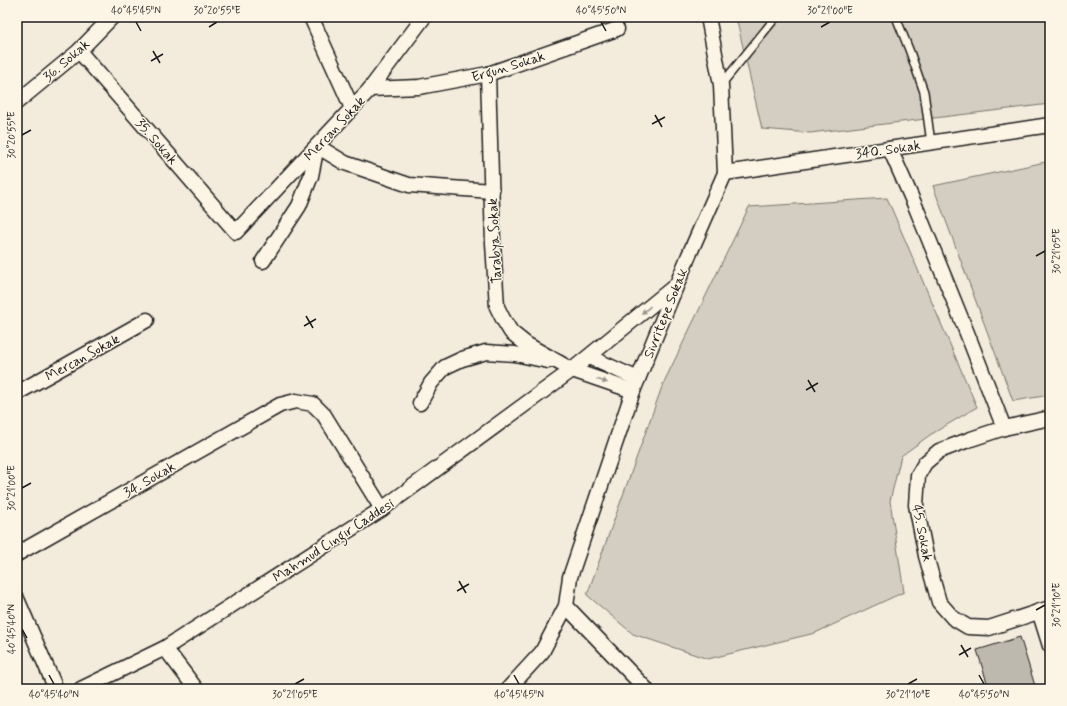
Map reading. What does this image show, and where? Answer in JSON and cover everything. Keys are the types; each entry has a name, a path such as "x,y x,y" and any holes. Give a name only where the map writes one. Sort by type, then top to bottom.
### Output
{"street":[{"name":"36. Sokak","path":"17,102 78,51 112,17"},
{"path":"310,17 352,108"},
{"name":"Mercan Sokak","path":"236,232 370,89 424,17"},
{"name":"Sivritepe Sokak","path":"508,689 542,652 566,606 570,577 635,385 725,173 721,85 708,17"},
{"name":"Ergun Sokak","path":"370,89 419,86 488,74 617,29"},
{"name":"35. Sokak","path":"78,51 236,232"},
{"name":"Tarabya Sokak","path":"488,74 493,243 497,307 511,332 526,344 572,370 635,385"},
{"name":"340. Sokak","path":"725,173 1050,125"},
{"path":"263,261 299,206 311,176 317,146 345,163 409,185 492,191"},
{"path":"890,149 917,210 1004,428"},
{"name":"Mahmud Cıngır Caddesi","path":"81,689 165,648 382,509 572,370 677,285"},
{"name":"Mercan Sokak","path":"17,394 147,320"},
{"path":"420,403 431,383 440,372 445,367 462,359 486,352 515,354 558,362"},
{"path":"589,357 635,385"},
{"name":"34. Sokak","path":"17,554 280,405 296,401 313,404 324,415 382,509"},
{"name":"45. Sokak","path":"1044,609 989,628 968,627 953,618 939,602 926,556 916,505 918,475 925,463 939,451 1004,428 1050,418"},
{"path":"17,599 56,689"},
{"path":"566,606 644,688"},
{"path":"1044,609 1050,646"},
{"path":"165,648 196,689"}],"lane":[{"path":"721,85 776,17"},
{"path":"896,17 924,92 931,143"}],"shaded area":[{"path":"736,17 1050,17 1050,104 810,133 762,129"},
{"path":"1050,161 1050,395 1013,401 933,186"},
{"path":"887,198 977,407 930,435 901,456 890,501 904,592 815,633 708,659 633,634 587,595 663,384 749,207"}],"building":[{"path":"1020,637 1036,689 989,689 977,650"}]}
